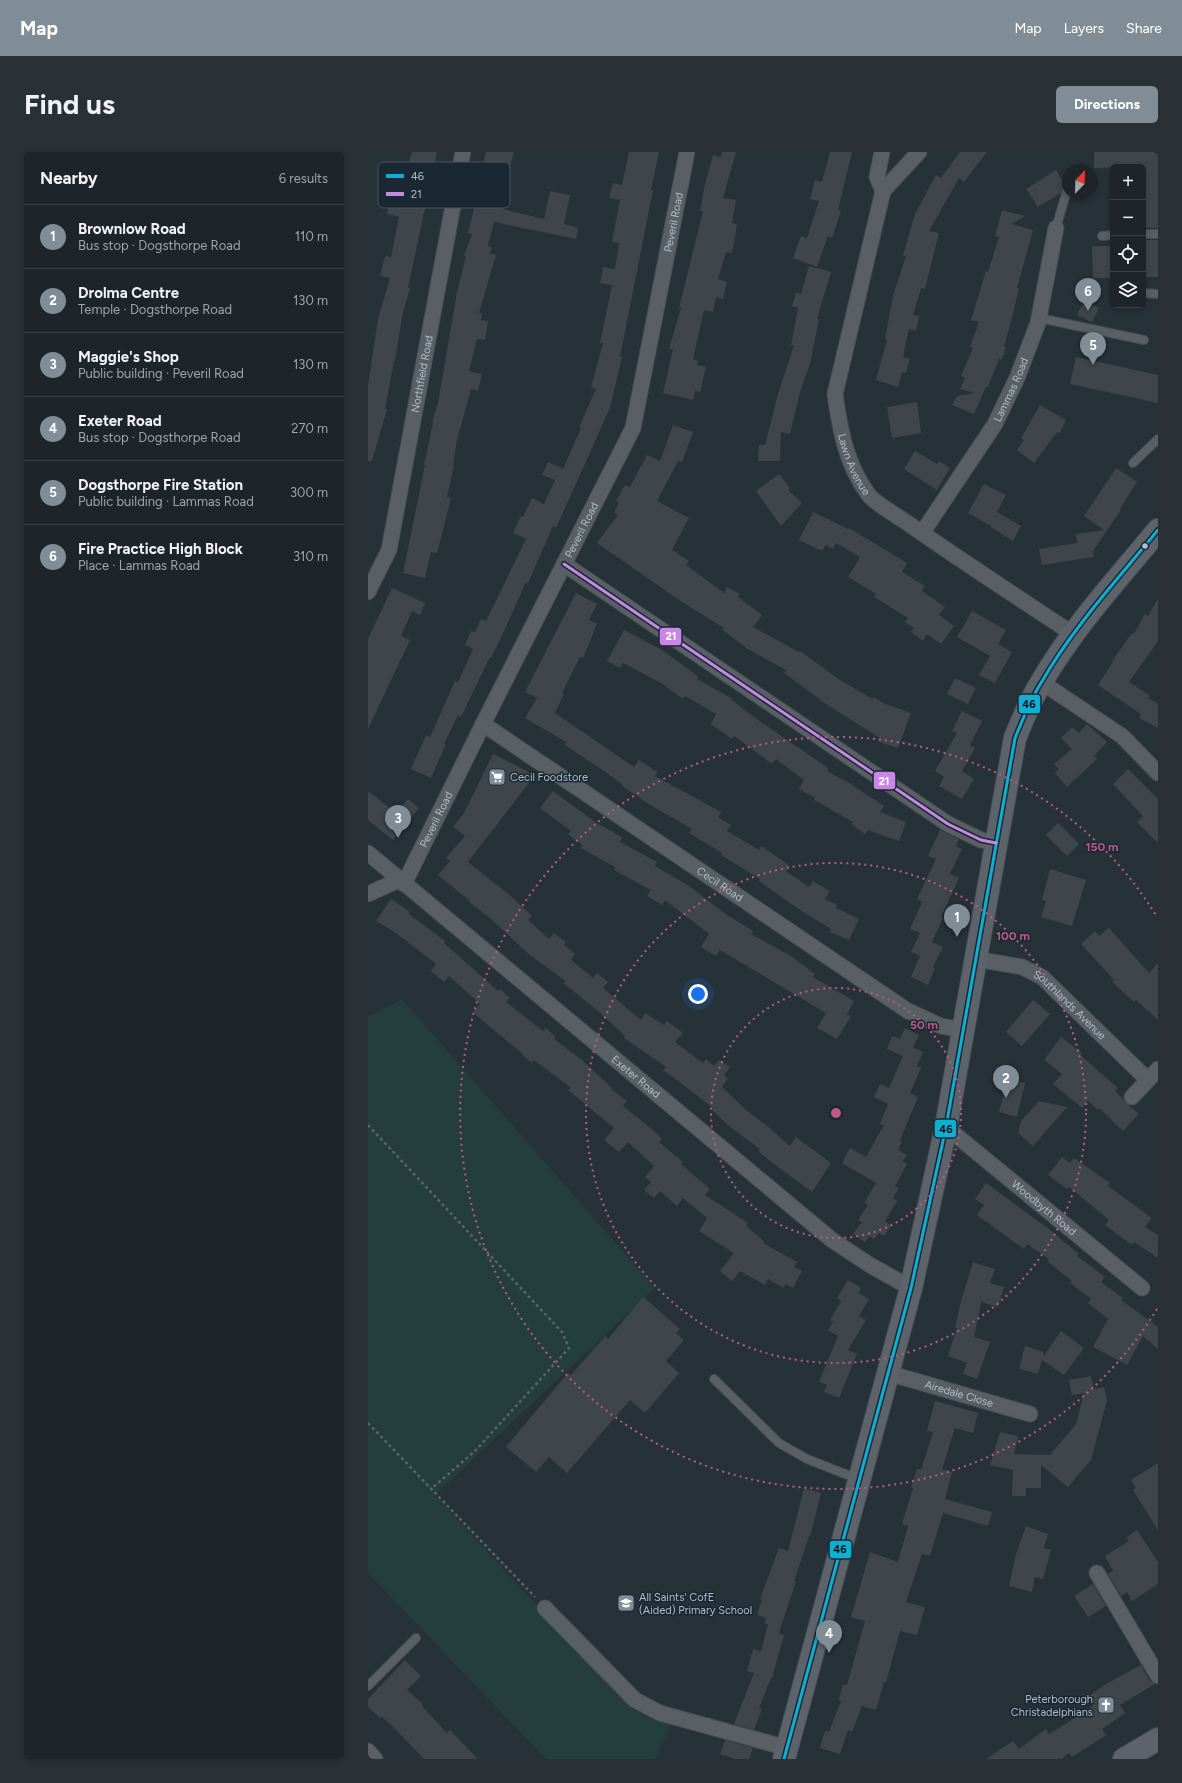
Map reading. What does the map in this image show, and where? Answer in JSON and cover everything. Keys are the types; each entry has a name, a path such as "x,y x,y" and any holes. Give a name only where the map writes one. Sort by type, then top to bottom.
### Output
{"street":[{"name":"Northfield Road","path":"462,162 464,152"},
{"name":"Peveril Road","path":"402,882 633,428 687,152"},
{"name":"Lawn Avenue","path":"882,152 877,177 883,191"},
{"name":"Lawn Avenue","path":"919,152 883,191 835,394 839,424 846,452 857,477 869,496 1073,634"},
{"name":"Northfield Road","path":"368,592 389,550 453,208"},
{"name":"Lammas Road","path":"922,533 995,424 1018,378 1039,318 1056,228"},
{"path":"545,1608 635,1700 660,1713 786,1754 859,1479 912,1288 946,1127 1015,738 1027,708 1041,682 1073,634 1158,530"},
{"path":"564,564 948,824 982,840 996,843"},
{"path":"1041,682 1122,736 1158,773"},
{"name":"Cecil Road","path":"483,724 908,1011 941,1026 963,1030"},
{"name":"Exeter Road","path":"368,853 832,1240 870,1265 912,1288"},
{"path":"368,894 402,882"},
{"name":"Southlands Avenue","path":"976,959 1022,967 1042,977 1153,1074 1132,1098"},
{"name":"Woodbyth Road","path":"946,1127 1142,1288"},
{"name":"Airedale Close","path":"888,1373 1030,1414"},
{"path":"1097,1573 1158,1676"},
{"path":"1126,1759 1158,1738"},
{"path":"368,1751 375,1759"}],"lane":[{"path":"1056,228 1064,200"},
{"path":"1146,234 1158,234"},
{"path":"1102,236 1110,235"},
{"path":"1146,293 1158,294"},
{"path":"1039,318 1144,340"},
{"path":"1133,463 1158,439"},
{"path":"714,1379 778,1443 807,1459 859,1479"},
{"path":"368,1686 416,1638"}],"path":[{"path":"368,1125 562,1332 569,1348 474,1451 430,1489"},
{"path":"368,1423 545,1608"}],"green space":[{"path":"402,999 655,1288 435,1495 634,1710 658,1721 672,1723 655,1759 546,1759 368,1573 368,1017"}],"building":[{"path":"412,152 437,152 435,162 409,162"},
{"path":"486,152 514,152 510,167 510,162 483,162"},
{"path":"629,152 659,152 651,190 653,190 620,357 622,357 610,408 556,528 553,526 528,583 526,582 501,638 491,658 490,657 461,717 458,715 444,744 446,744 431,778 411,769 426,735 430,737 455,681 458,682 473,649 465,645 471,631 475,632 481,619 486,621 526,539 513,533 521,516 523,517 532,498 544,504 555,480 542,475 548,462 563,469 581,428 579,427 596,389 591,387 603,343 600,343 612,285 600,283 603,267 615,269 619,243 612,242 620,200 609,198 613,183 622,185"},
{"path":"722,152 736,152 723,198 736,200 732,223 737,224 732,253 726,252 718,279 727,282 723,299 716,297 713,312 705,310 703,314 693,359 698,361 697,365 706,367 700,392 695,391 693,400 663,393 673,349 669,349 681,308 679,308 703,211 700,211 705,184 713,155 721,157"},
{"path":"830,152 852,152 838,210 841,211 832,238 828,236 817,267 793,258 801,236 807,238 819,201 810,199 815,180 822,182"},
{"path":"960,152 987,152 964,182 959,178 929,231 939,233 925,289 921,288 913,315 919,316 916,331 909,329 903,357 910,359 906,373 902,372 898,387 876,380 887,340 885,339 893,296 906,256 903,255 915,214 936,175 941,178"},
{"path":"1094,152 1158,152 1158,228 1146,228 1146,164 1110,164 1110,168 1098,168 1098,164 1094,164"},
{"path":"1056,170 1062,180 1061,193 1038,207 1026,189"},
{"path":"550,191 570,195 564,224 578,228 576,239 494,222 488,246 492,247 490,253 496,255 479,313 482,313 481,320 488,321 485,340 477,339 469,371 482,374 478,391 471,389 457,440 454,465 447,497 451,498 437,553 431,552 425,578 403,573 425,465 432,422 438,403 457,292 466,256 464,256 472,234 468,233 474,208 499,208 544,219"},
{"path":"388,208 425,208 408,288 410,288 402,317 385,409 387,409 372,461 368,461 368,386 378,319 390,278 380,276 385,256 391,257 399,217 387,214"},
{"path":"1002,210 1025,216 1012,224 1033,230 1017,288 1019,288 1004,347 1006,347 1002,359 999,359 988,387 986,387 974,414 952,405 957,396 974,393 960,389 965,378 961,376 973,348 970,347 979,322 971,320 986,271 988,272 999,237 995,236"},
{"path":"1146,240 1158,240 1158,277 1146,277"},
{"path":"1092,246 1110,246 1110,278 1093,278"},
{"path":"809,266 831,272 817,319 819,319 810,364 800,392 790,434 781,432 780,461 758,461 759,445 765,445 778,394 794,345 791,345 798,308 792,306 796,293 801,294"},
{"path":"1084,301 1099,308 1092,322 1077,315"},
{"path":"1076,357 1158,375 1158,403 1070,384"},
{"path":"917,402 921,433 892,438 887,407"},
{"path":"1040,405 1066,420 1060,433 1057,432 1034,463 1017,450 1024,440 1021,438"},
{"path":"673,425 693,432 682,462 678,461 657,501 689,518 672,550 689,561 686,565 724,593 727,587 740,594 738,597 762,615 753,627 799,652 800,651 840,680 873,699 874,697 883,703 911,713 898,748 879,742 880,738 821,701 784,673 786,670 746,648 722,629 724,628 682,602 597,543 618,515 614,513 619,503 616,501 625,485 630,487 647,455 660,461"},
{"path":"915,451 937,464 939,461 950,468 937,490 904,469"},
{"path":"1116,468 1137,482 1120,509 1121,510 1093,551 1094,557 1042,565 1039,549 1077,543 1076,534 1104,530 1084,516"},
{"path":"779,474 790,488 788,490 802,503 781,526 756,491"},
{"path":"984,484 1006,495 997,512 1021,526 1013,541 968,513"},
{"path":"813,512 848,529 849,528 907,563 902,572 925,586 922,591 945,607 939,615 954,626 941,644 927,634 923,641 911,632 914,628 905,622 908,618 874,597 876,594 848,577 860,557 836,543 833,549 826,545 822,551 799,540"},
{"path":"392,588 425,603 420,615 412,611 401,636 410,640 368,729 368,639"},
{"path":"576,593 597,604 589,620 597,624 583,658 580,657 562,693 564,694 555,713 634,767 639,760 657,772 655,776 721,812 718,817 731,825 727,831 759,850 761,846 790,866 786,871 809,887 813,881 830,891 825,899 837,905 836,908 859,919 849,940 830,932 831,929 797,908 759,881 760,879 689,833 692,829 652,806 565,745 566,742 525,718 537,698 525,692"},
{"path":"1158,599 1158,641 1129,682 1150,696 1148,698 1158,704 1158,728 1139,718 1141,714 1098,685 1113,662 1112,661 1132,633 1134,634 1145,614 1148,616"},
{"path":"972,611 1006,630 998,644 1012,652 995,683 979,675 990,656 957,637"},
{"path":"624,630 662,650 699,677 697,679 733,699 732,700 755,718 828,768 827,771 849,783 884,806 880,812 906,822 899,841 868,830 865,834 851,824 853,822 814,800 815,798 799,789 804,780 776,759 772,764 734,736 732,739 711,724 716,714 685,696 683,699 661,683 623,663 620,668 607,661"},
{"path":"955,678 976,688 968,704 947,694"},
{"path":"962,711 982,721 970,745 975,748 962,771 974,779 962,799 939,786 944,777 935,771 957,733 952,731"},
{"path":"1087,724 1107,742 1094,756 1097,759 1067,787 1055,773 1059,769 1054,764 1072,749 1061,738 1072,727 1079,733"},
{"path":"493,754 535,775 468,862 512,897 532,916 528,920 549,939 554,933 566,942 564,945 575,954 571,960 593,978 597,973 608,982 603,988 641,1020 645,1013 664,1025 667,1021 683,1033 675,1042 703,1063 706,1059 714,1066 719,1060 730,1067 724,1075 728,1078 722,1087 746,1110 790,1146 796,1137 831,1163 812,1192 770,1161 758,1151 760,1149 729,1126 711,1109 713,1108 663,1070 666,1067 624,1038 625,1036 597,1010 563,983 566,981 531,956 490,918 438,875 450,861 446,858 465,836 453,827 464,813"},
{"path":"1128,769 1158,799 1158,843 1137,822 1143,816 1113,784"},
{"path":"368,791 396,813 408,799 419,808 393,840 368,820"},
{"path":"553,791 598,824 622,837 620,842 657,862 655,866 689,886 727,915 753,931 751,934 791,956 815,974 813,977 854,1001 847,1014 851,1016 837,1039 817,1028 826,1013 720,950 716,956 701,947 709,934 665,900 662,905 647,896 651,890 614,870 615,867 581,848 582,845 568,834 571,831 540,808"},
{"path":"1058,823 1079,844 1067,856 1046,835"},
{"path":"940,830 959,839 956,846 962,849 950,874 959,878 941,917 943,918 932,942 943,947 933,967 935,968 928,985 911,977 920,956 911,952 920,933 910,929 922,902 917,899 936,859 928,856"},
{"path":"1050,869 1086,880 1072,926 1041,917 1046,901 1042,900"},
{"path":"391,899 410,912 409,914 445,941 444,943 498,991 500,989 510,998 506,1002 543,1031 546,1028 556,1037 554,1039 582,1060 612,1088 611,1089 627,1101 623,1106 654,1131 662,1139 659,1142 683,1162 681,1164 710,1189 705,1195 748,1223 746,1226 764,1241 763,1243 797,1262 794,1267 802,1271 793,1288 785,1284 784,1288 768,1279 765,1285 740,1271 732,1281 720,1271 734,1253 699,1231 707,1218 683,1198 677,1206 660,1191 654,1198 644,1190 651,1182 645,1177 654,1166 628,1142 619,1152 604,1140 614,1128 568,1090 571,1088 534,1060 532,1063 473,1012 480,1004 449,976 444,982 431,971 436,964 396,933 376,921"},
{"path":"1109,928 1149,973 1158,963 1158,1020 1136,1000 1134,1002 1112,982 1114,980 1081,944 1095,931 1099,936"},
{"path":"1033,1000 1050,1014 1022,1046 1006,1032"},
{"path":"905,1028 919,1035 913,1047 923,1052 917,1066 921,1068 910,1093 918,1097 900,1140 902,1141 898,1150 907,1155 903,1161 907,1164 895,1186 899,1188 893,1198 897,1201 885,1221 891,1226 884,1236 879,1233 874,1239 869,1236 865,1242 853,1234 862,1222 858,1220 868,1205 864,1203 876,1183 842,1163 850,1148 866,1157 884,1125 880,1124 888,1104 874,1097 880,1084 889,1088 903,1056 887,1049 892,1036 900,1039"},
{"path":"1061,1037 1082,1053 1080,1055 1118,1088 1115,1091 1139,1114 1123,1131 1099,1108 1098,1110 1088,1101 1082,1108 1053,1084 1062,1074 1044,1060"},
{"path":"1007,1079 1025,1083 1017,1117 999,1112"},
{"path":"1039,1101 1067,1107 1033,1146 1018,1133 1021,1121"},
{"path":"1062,1157 1070,1163 1074,1158 1110,1183 1108,1186 1152,1218 1145,1227 1158,1235 1158,1258 1134,1242 1132,1245 1105,1225 1109,1220 1069,1187 1067,1189 1048,1175"},
{"path":"986,1183 1046,1227 1079,1254 1077,1256 1105,1277 1101,1282 1123,1298 1121,1300 1158,1327 1158,1349 1143,1336 1127,1365 1093,1347 1108,1319 1088,1303 1091,1299 1070,1283 1072,1281 1047,1261 1049,1259 1027,1244 1024,1249 977,1215 984,1205 975,1199"},
{"path":"973,1262 995,1269 990,1283 1004,1287 998,1307 981,1302 974,1337 990,1342 977,1379 963,1374 967,1363 948,1356 957,1328 955,1328 961,1301"},
{"path":"848,1280 861,1288 858,1293 869,1299 859,1316 866,1320 848,1350 857,1354 839,1398 824,1392 827,1385 819,1382 838,1336 828,1330 833,1322 830,1320 841,1301 837,1298"},
{"path":"643,1297 680,1329 676,1333 684,1340 666,1361 679,1373 645,1413 630,1400 567,1473 549,1457 536,1472 506,1447 568,1373 571,1375 605,1336 608,1339"},
{"path":"1061,1331 1084,1348 1064,1375 1042,1360 1038,1374 1019,1369 1025,1346 1044,1352 1043,1357"},
{"path":"1091,1376 1094,1389 1104,1387 1107,1400 1091,1460 1068,1487 1041,1465 1041,1488 1026,1488 1026,1496 1012,1496 1013,1470 990,1465 1000,1432 1018,1436 1014,1454 1050,1455 1076,1424 1084,1393 1072,1395 1069,1380"},
{"path":"935,1401 978,1413 973,1433 955,1428 942,1469 952,1472 945,1499 992,1512 988,1526 943,1513 930,1556 922,1554 906,1602 925,1607 917,1635 900,1631 886,1682 884,1682 876,1710 862,1706 852,1732 848,1730 840,1754 820,1748 825,1731 829,1732 841,1701 839,1700 843,1684 847,1685 865,1621 851,1617 870,1552 898,1562 908,1526 902,1524 913,1488 911,1488 917,1469 921,1470 933,1432 927,1431"},
{"path":"1158,1463 1158,1530 1133,1490 1136,1488 1131,1480"},
{"path":"804,1488 821,1493 810,1537 809,1536 794,1581 796,1581 779,1633 784,1635 772,1678 759,1708 762,1709 754,1730 734,1724 754,1673 747,1671 753,1649 761,1651 768,1624 764,1623 766,1618 757,1615 762,1600 760,1599 779,1548 788,1551"},
{"path":"1026,1526 1048,1534 1044,1548 1051,1550 1043,1579 1035,1577 1032,1592 1009,1586 1016,1554"},
{"path":"1137,1530 1158,1562 1158,1584 1132,1601 1127,1592 1121,1596 1108,1574 1113,1571 1105,1556 1129,1541 1126,1538"},
{"path":"1093,1584 1106,1606 1088,1617 1074,1596"},
{"path":"405,1660 421,1676 407,1690 423,1704 422,1706 447,1733 450,1730 478,1759 424,1759 393,1727 368,1707 368,1699"},
{"path":"1141,1665 1150,1681 1155,1684 1120,1705 1125,1713 1102,1729 1106,1735 1072,1757 1069,1753 1062,1759 986,1759 1013,1741 1019,1749 1046,1729 1049,1734 1064,1725 1093,1706 1087,1697 1106,1684"},
{"path":"725,1740 753,1748 749,1759 735,1759 720,1754"}],"transit line":[{"name":"46","path":"784,1759 911,1288 946,1127 1015,738 1033,696 1067,642 1096,604 1158,530"},
{"name":"21","path":"564,564 948,824 981,840 996,843"}],"place":[{"name":"Fire Practice High Block","path":"1088,311"},
{"name":"Dogsthorpe Fire Station","path":"1093,365"},
{"name":"Cecil Foodstore","path":"497,777"},
{"name":"Maggie's Shop","path":"398,838"},
{"name":"Brownlow Road","path":"957,937"},
{"name":"Drolma Centre","path":"1006,1098"},
{"name":"All Saints' CofE (Aided) Primary School","path":"626,1603"},
{"name":"Exeter Road","path":"829,1653"},
{"name":"Peterborough Christadelphians","path":"1106,1705"}]}
